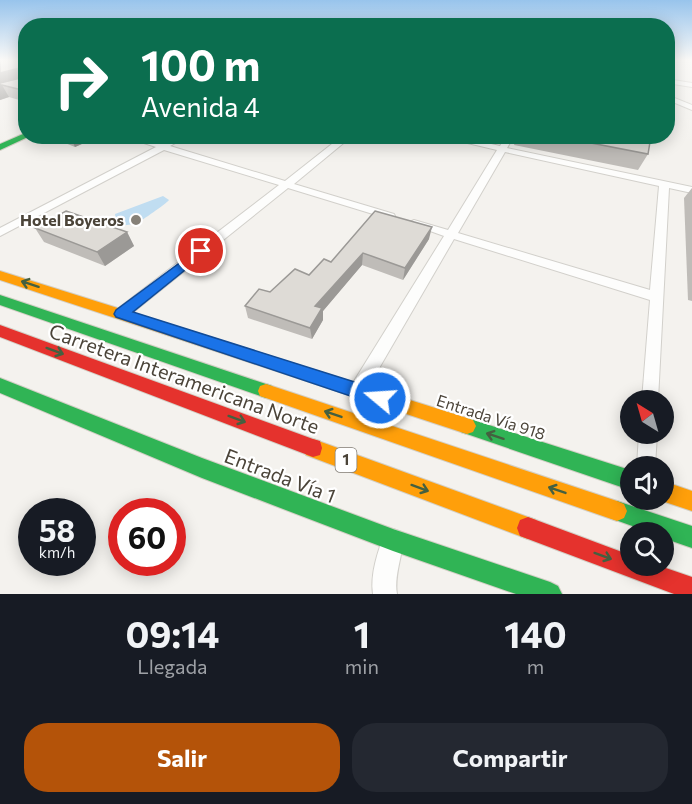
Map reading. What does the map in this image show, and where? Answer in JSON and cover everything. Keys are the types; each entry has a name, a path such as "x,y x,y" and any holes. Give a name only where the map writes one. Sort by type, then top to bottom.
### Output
{"main road":[{"path":"0,139 18,133"},
{"path":"0,147 18,139"},
{"name":"Entrada Vía 918","path":"0,275 620,477"},
{"name":"Carretera Interamericana Norte","path":"0,300 692,537"},
{"name":"Carretera Interamericana Norte","path":"0,331 692,589"},
{"name":"Entrada Vía 1","path":"0,385 202,468 393,540 550,594"},
{"path":"674,495 692,501"}],"street":[{"path":"675,101 692,108"},
{"path":"154,144 656,297"},
{"path":"0,233 169,144"},
{"path":"121,314 338,144"},
{"path":"476,144 692,190"},
{"path":"357,391 449,234 505,144"},
{"path":"651,390 664,184"},
{"path":"385,594 383,581 393,540"}],"water":[{"path":"163,196 169,200 159,209 135,224 117,226 115,214"}],"building":[{"path":"596,144 650,144 648,154"},
{"path":"66,211 127,232 97,252 35,228"},
{"path":"375,211 432,227 405,268 363,253 315,306 322,308 310,328 245,306 259,289 270,292 295,269 309,275 324,259 331,262"}],"traffic: fast":[{"path":"0,147 18,139"},
{"path":"0,300 266,391"},
{"path":"0,385 202,468 393,540 550,594"},
{"path":"467,426 620,477"},
{"path":"617,511 692,537"}],"traffic: slow":[{"path":"0,275 467,426"},
{"path":"266,391 617,511"},
{"path":"313,448 528,528"},
{"path":"674,495 692,501"}],"traffic: jam":[{"path":"0,331 313,448"},
{"path":"528,528 692,589"}],"place":[{"name":"Hotel Boyeros","path":"136,220"}],"route":[{"path":"201,251 121,314 380,398"}]}
